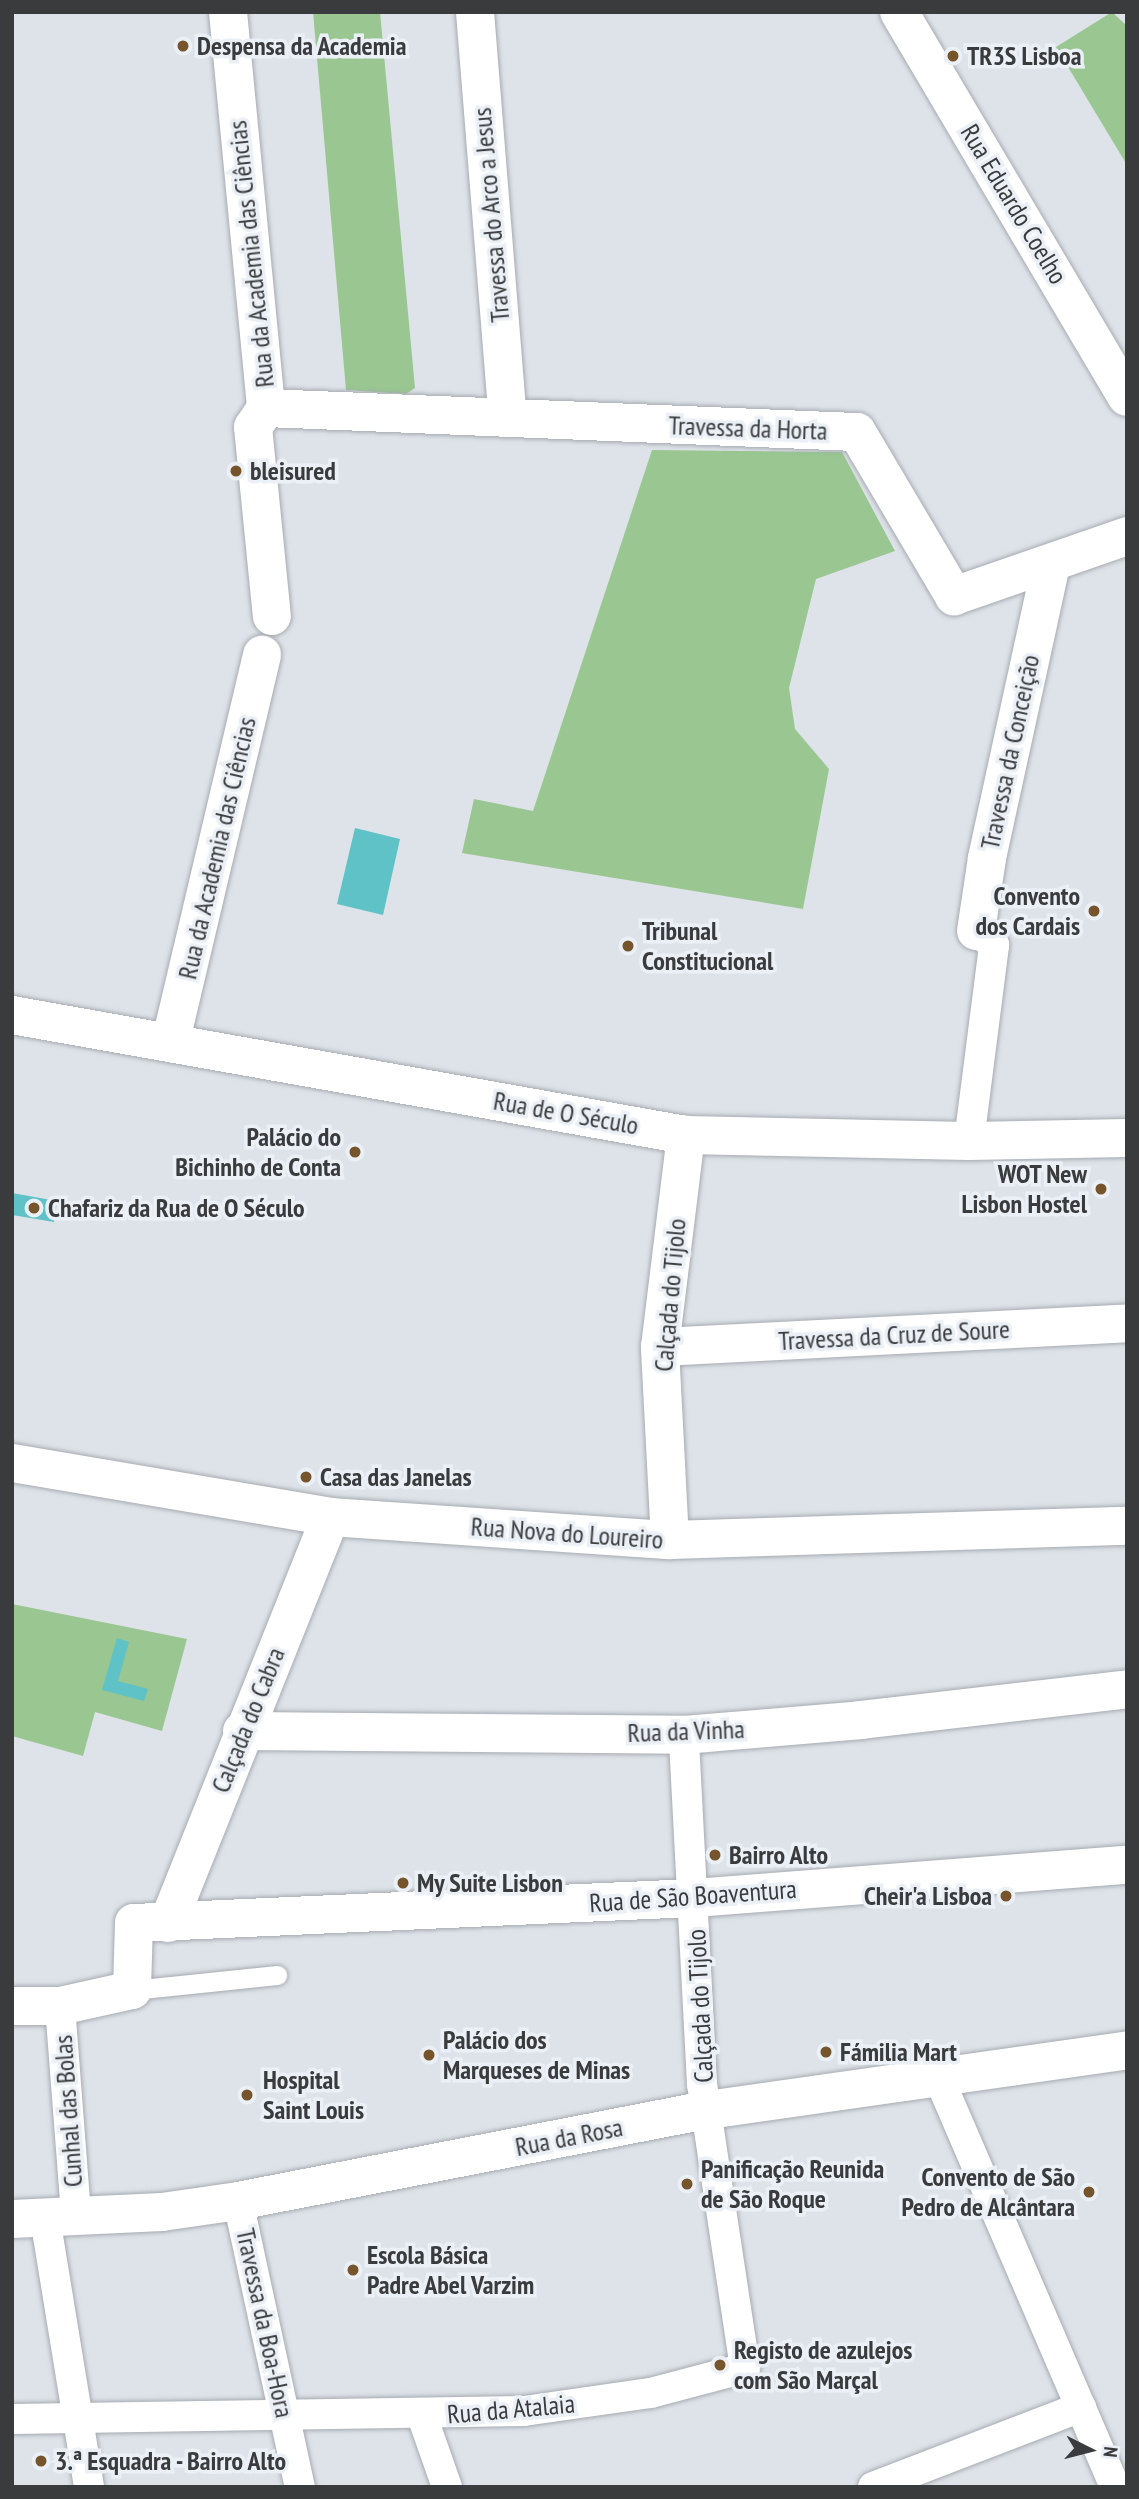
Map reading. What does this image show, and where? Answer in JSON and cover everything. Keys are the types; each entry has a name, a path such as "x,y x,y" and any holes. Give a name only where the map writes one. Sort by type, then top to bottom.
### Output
{"street":[{"name":"Rua da Academia das Ciências","path":"228,12 266,408 253,427 272,616"},
{"name":"Travessa do Arco a Jesus","path":"475,12 508,418"},
{"name":"Rua Eduardo Coelho","path":"899,12 1127,397"},
{"name":"Travessa da Horta","path":"266,408 857,432 954,596 1127,536"},
{"name":"Travessa da Conceição","path":"970,1141 994,945 976,931 987,858 1051,564"},
{"name":"Rua da Academia das Ciências","path":"172,1040 262,655"},
{"name":"Rua de O Século","path":"12,1015 172,1040 686,1135 970,1141 1127,1138"},
{"name":"Calçada do Tijolo","path":"670,1540 660,1347 686,1135"},
{"name":"Travessa da Cruz de Soure","path":"660,1347 1127,1324"},
{"name":"Rua Nova do Loureiro","path":"12,1463 330,1517 670,1540 1127,1526"},
{"name":"Calçada do Cabra","path":"132,1990 151,1923 242,1731 330,1517"},
{"name":"Rua da Vinha","path":"242,1731 684,1735 861,1720 1127,1689"},
{"name":"Calçada do Tijolo","path":"684,1735 702,2084 708,2110"},
{"name":"Rua de São Boaventura","path":"151,1923 694,1898 1127,1865"},
{"path":"12,2006 60,2006 132,1990"},
{"name":"Cunhal das Bolas","path":"60,2006 44,2218 89,2487"},
{"name":"Rua da Rosa","path":"44,2218 162,2213 238,2201 708,2110 1127,2050"},
{"path":"938,2076 1115,2487"},
{"name":"Rua da Atalaia","path":"12,2418 422,2416 524,2412 626,2397 745,2368 708,2110"},
{"name":"Travessa da Boa-Hora","path":"238,2201 300,2487"},
{"path":"873,2487 1081,2407"},
{"path":"422,2416 447,2487"}],"lane":[{"path":"132,1990 277,1975"}],"green space":[{"path":"313,12 380,12 415,388 406,394 346,390"},
{"path":"1112,12 1127,26 1127,165 1056,47"},
{"path":"652,450 842,452 895,551 816,579 789,688 795,729 829,769 803,909 462,853 474,799 533,811"},
{"path":"12,1604 187,1639 162,1731 95,1712 83,1756 12,1736"}],"water":[{"path":"355,828 400,839 383,915 337,904"},
{"name":"Chafariz da Rua de O Século","path":"12,1193 57,1201 54,1222 12,1215"},
{"path":"117,1638 129,1642 118,1681 148,1689 144,1701 102,1690"}],"place":[{"name":"Despensa da Academia","path":"183,46"},
{"name":"TR3S Lisboa","path":"953,56"},
{"name":"bleisured","path":"236,471"},
{"name":"Convento dos Cardais","path":"1094,911"},
{"name":"Tribunal Constitucional","path":"628,946"},
{"name":"Palácio do Bichinho de Conta","path":"355,1152"},
{"name":"WOT New Lisbon Hostel","path":"1101,1189"},
{"name":"Chafariz da Rua de O Século","path":"34,1208"},
{"name":"Casa das Janelas","path":"306,1477"},
{"name":"Bairro Alto","path":"715,1855"},
{"name":"My Suite Lisbon","path":"403,1883"},
{"name":"Cheir'a Lisboa","path":"1006,1896"},
{"name":"Fámilia Mart","path":"826,2052"},
{"name":"Palácio dos Marqueses de Minas","path":"429,2055"},
{"name":"Hospital Saint Louis","path":"247,2095"},
{"name":"Panificação Reunida de São Roque","path":"687,2184"},
{"name":"Convento de São Pedro de Alcântara","path":"1089,2192"},
{"name":"Escola Básica Padre Abel Varzim","path":"353,2270"},
{"name":"Registo de azulejos com São Marçal","path":"720,2365"},
{"name":"3.ª Esquadra - Bairro Alto","path":"41,2461"}]}
